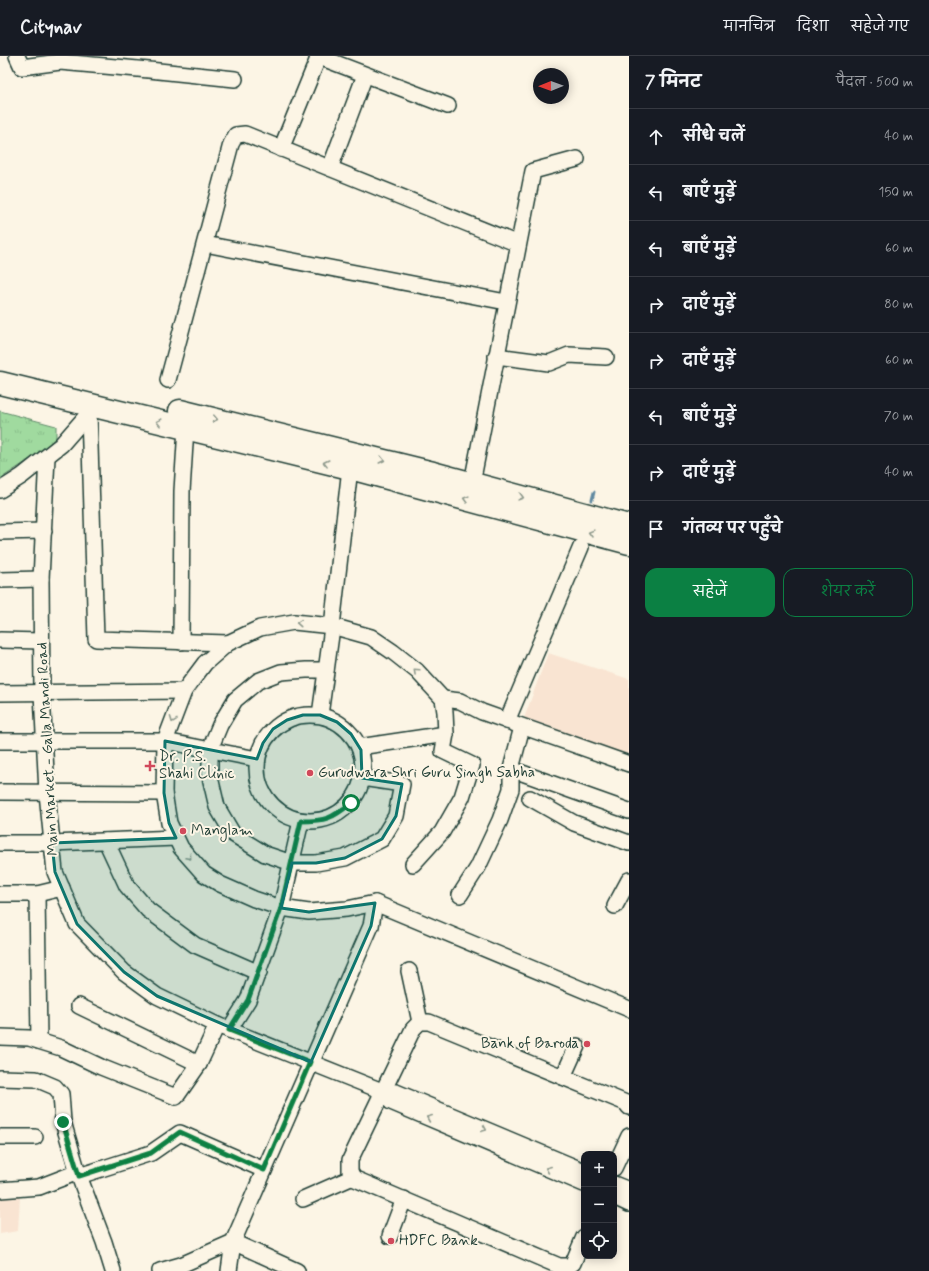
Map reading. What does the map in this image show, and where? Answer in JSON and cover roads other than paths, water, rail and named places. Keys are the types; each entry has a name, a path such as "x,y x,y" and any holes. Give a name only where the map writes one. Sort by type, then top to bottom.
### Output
{"highway":[{"path":"0,367 91,403 186,428 352,460"},
{"path":"0,383 352,460 431,481 629,542"},
{"path":"431,481 472,483 629,526"}],"street":[{"path":"17,56 22,68 60,62 235,79"},
{"path":"281,149 318,56 448,106"},
{"path":"330,168 365,75"},
{"path":"168,380 231,144 236,135 245,134 518,244"},
{"path":"472,483 506,302 533,170 577,159"},
{"path":"205,244 506,302"},
{"path":"496,356 549,363 569,355 606,356"},
{"path":"0,490 22,476 61,445 91,403"},
{"path":"91,403 96,639 228,643"},
{"path":"181,642 182,491 186,428"},
{"name":"Main Market - Galla Mandi Road","path":"47,457 41,579 42,693 47,793 55,872 77,924 124,972 157,996 223,1027 382,1091 396,1092 581,1170"},
{"path":"320,715 352,460"},
{"path":"22,476 45,489"},
{"path":"0,532 44,531"},
{"path":"507,721 581,547"},
{"path":"0,580 41,579"},
{"path":"413,864 442,832 462,797 472,766 443,751 446,734 443,699 417,671 371,637 332,626 294,622 260,628 228,643 205,663 184,691 165,741 164,793 169,823 176,838 181,848 204,874 220,884 254,900 281,908 308,912 347,909 375,903 629,1009"},
{"path":"0,640 41,641"},
{"path":"326,670 281,672 258,681 235,700 220,725 210,749 210,777 218,807 233,834 265,854 292,863 316,863 345,858 382,839 396,816 402,784 362,778"},
{"path":"0,693 184,691"},
{"path":"443,699 460,701 482,712 629,764"},
{"path":"303,715 320,715 337,722 351,734 359,747 364,768 360,787 351,803 337,815 319,821 301,821 285,816 271,805 262,792 257,776 257,758 263,743 273,729 287,720 303,715"},
{"path":"460,895 478,867 500,820 511,789 511,769 522,726"},
{"path":"359,747 446,734"},
{"path":"0,741 165,741 257,758"},
{"path":"511,769 629,811"},
{"path":"0,792 164,793"},
{"path":"530,798 574,824 629,843"},
{"path":"0,1037 30,1038 61,1048 101,1067 176,1097 223,1027 248,1000 259,973 281,908 301,821"},
{"path":"0,843 52,843 176,838"},
{"path":"106,841 127,886 148,910 195,945 259,973"},
{"path":"615,906 629,880"},
{"path":"0,894 37,894 62,888"},
{"path":"37,894 39,1041"},
{"path":"229,1271 233,1242 310,1062 371,926 375,903"},
{"path":"409,971 420,1022"},
{"path":"79,1006 199,1064"},
{"path":"581,1244 570,1269 559,1266 353,1177 350,1170 350,1160 413,1029 420,1022 429,1022 626,1103 629,1107"},
{"path":"563,1077 577,1046"},
{"path":"0,1078 36,1079 55,1087 61,1094 63,1122 78,1174 104,1242 113,1271"},
{"name":"Main Market - Galla Mandi Road","path":"382,1091 392,1102 581,1183"},
{"path":"0,1190 39,1187 151,1153 180,1132 264,1170"},
{"path":"617,1162 629,1136"},
{"path":"0,1137 35,1137"},
{"path":"303,1199 353,1177"},
{"path":"617,1185 629,1190"},
{"path":"617,1198 629,1204"},
{"path":"390,1236 404,1199"},
{"path":"160,1271 181,1265 233,1242 297,1271"}],"waterway":[{"path":"592,500 594,492"}],"place":[{"name":"Dr. P.S. Shahi Clinic","path":"150,766"},
{"name":"Gurudwara Shri Guru Singh Sabha","path":"310,773"},
{"name":"Manglam","path":"183,831"},
{"name":"Bank of Baroda","path":"587,1044"},
{"name":"HDFC Bank","path":"391,1241"}]}
